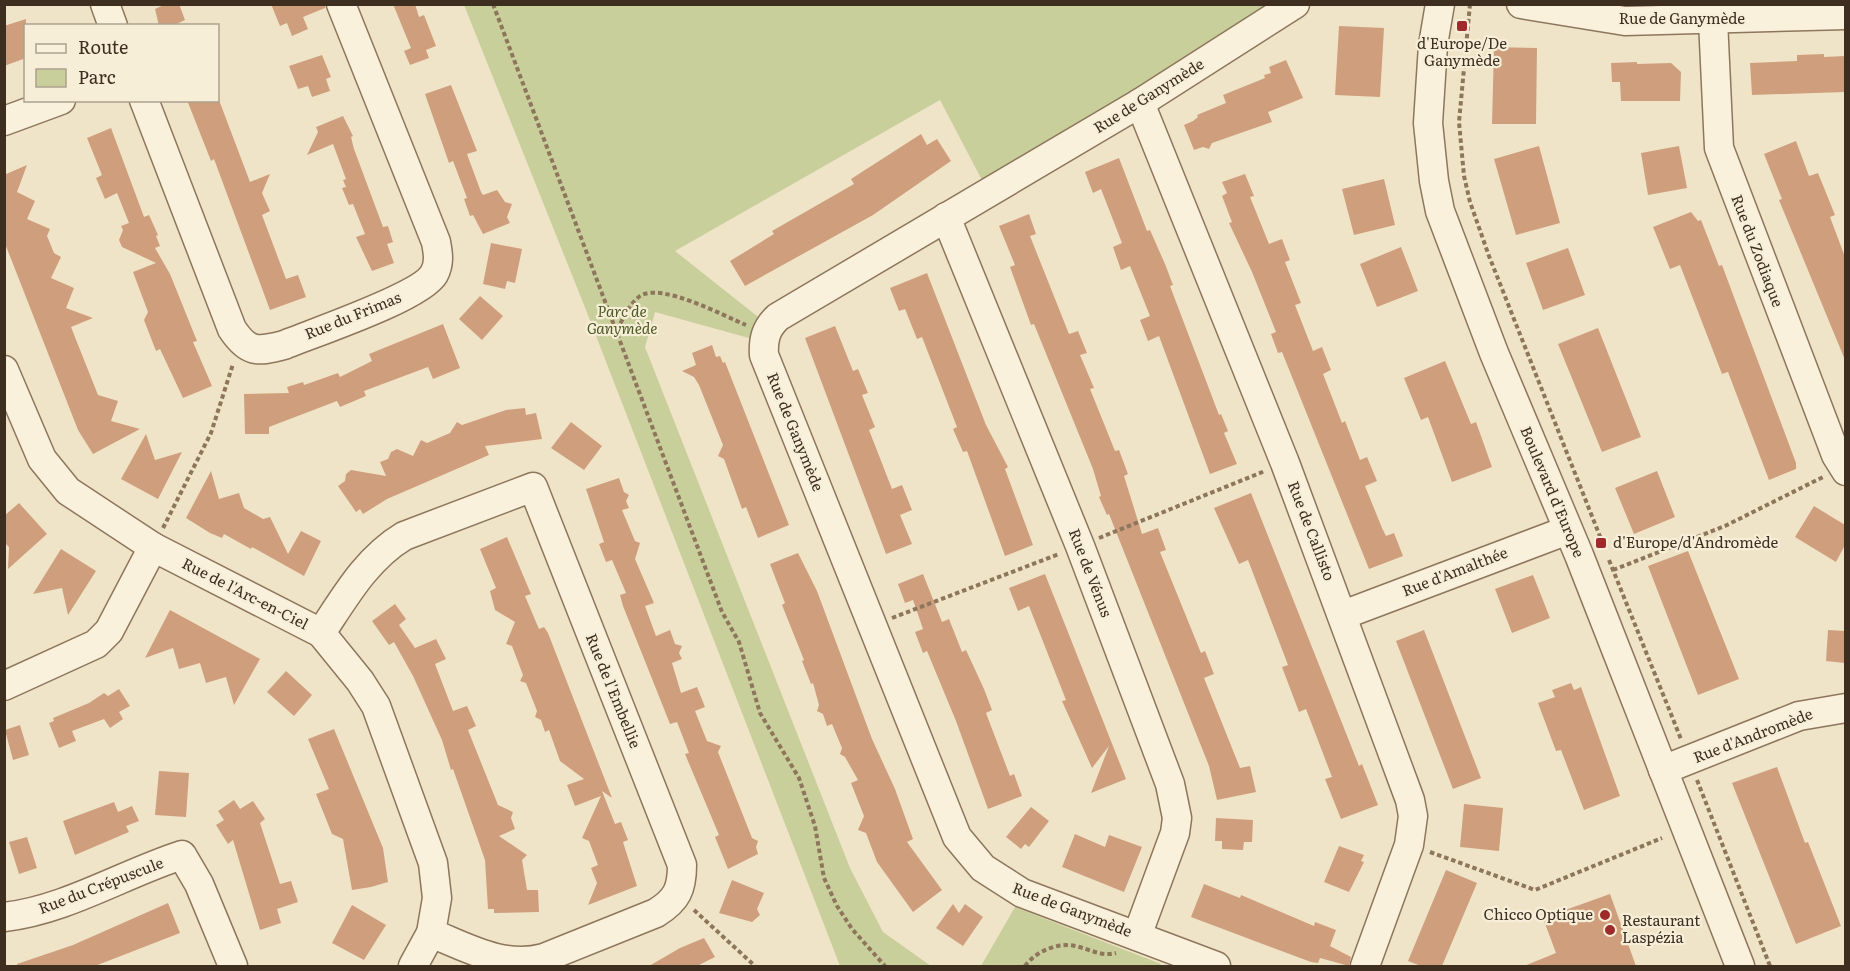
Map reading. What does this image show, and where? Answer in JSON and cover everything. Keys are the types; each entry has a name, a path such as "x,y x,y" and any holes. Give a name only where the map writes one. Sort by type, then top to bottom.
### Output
{"street":[{"path":"105,4 112,24"},
{"name":"Rue du Frimas","path":"240,341 251,349 264,350 284,345 414,291 434,273 439,258 436,242 341,4"},
{"name":"Rue de Ganymède","path":"1216,966 1006,885 983,868 957,837 764,355 766,333 778,317 1140,103 1295,4"},
{"name":"Boulevard d'Europe","path":"1440,4 1433,45 1428,123 1434,181 1440,211 1489,342 1568,530 1740,966"},
{"name":"Rue de Ganymède","path":"1521,4 1625,21 1845,15"},
{"name":"Rue du Zodiaque","path":"1713,20 1719,148 1844,469"},
{"path":"4,122 57,102"},
{"path":"145,102 232,329 240,341"},
{"name":"Rue de Callisto","path":"1140,103 1343,615 1410,800 1413,816 1409,845 1365,966"},
{"name":"Rue de Vénus","path":"946,217 1080,546 1173,794 1177,818 1171,849 1137,936"},
{"name":"Rue de l'Arc-en-Ciel","path":"4,370 32,438 51,473 85,504 153,547 321,633 360,681 376,706 433,863 437,898 431,933 413,966"},
{"name":"Rue de l'Embellie","path":"321,633 363,571 388,545 404,536 533,487 682,865 678,895"},
{"name":"Rue d'Amalthée","path":"1343,615 1568,530"},
{"path":"4,686 96,644 109,631 153,547"},
{"name":"Rue d'Andromède","path":"1663,770 1799,716 1845,708"},
{"name":"Rue du Crépuscule","path":"4,917 46,909 143,867 182,855 199,884 233,966"},
{"path":"431,933 507,962 526,963 656,914 678,895"}],"path":[{"path":"493,4 723,612 739,642 760,713 799,778 815,826 824,878 837,906 852,929 885,966"},
{"path":"1470,4 1459,122 1463,167 1470,202 1488,256 1770,966"},
{"path":"617,331 626,312 641,295 657,292 672,295 766,333"},
{"path":"153,547 211,434 240,341"},
{"path":"1613,570 1725,526 1844,469"},
{"path":"1409,845 1535,890 1662,838"},
{"path":"678,895 755,966"},
{"path":"1025,966 1032,957 1050,948 1072,945 1107,956 1122,952 1137,936"}],"green space":[{"name":"Parc de Ganymède","path":"464,5 1289,5 984,184 940,100 675,251 762,320 756,340 655,312 645,347 850,868 883,932 931,966 840,966 586,310"},
{"path":"1015,907 1161,964 1160,966 981,966"}],"building":[{"path":"166,4 179,4 185,20 176,24 159,24 155,9"},
{"path":"271,4 325,4 325,8 303,17 308,29 292,36 287,23 280,26"},
{"path":"393,4 415,4 419,17 424,15 436,46 426,50 429,58 410,65 404,51 411,48"},
{"path":"26,19 24,59 4,66 4,26"},
{"path":"1339,26 1384,28 1380,97 1335,95"},
{"path":"1494,47 1537,48 1536,124 1492,124"},
{"path":"1824,54 1824,57 1845,56 1845,92 1752,95 1750,63 1797,61 1797,55"},
{"path":"322,55 331,77 326,79 330,91 312,97 308,86 298,89 289,66"},
{"path":"1286,60 1303,98 1268,112 1272,122 1212,143 1209,149 1203,147 1194,150 1184,125 1193,121 1198,117 1197,115 1226,103 1223,95 1265,78 1264,75 1271,73 1269,67"},
{"path":"1637,62 1637,64 1671,63 1681,72 1680,101 1621,101 1620,82 1612,82 1611,63"},
{"path":"451,85 477,151 467,154 481,192 483,195 497,190 505,202 512,204 507,217 510,223 483,234 473,215 470,216 464,199 467,198 453,161 449,163 425,94"},
{"path":"219,100 250,182 270,174 262,193 270,211 262,215 286,279 298,275 306,297 270,310 214,159 211,161 188,102 219,102"},
{"path":"343,116 353,136 351,137 354,149 383,227 388,226 393,242 387,244 394,263 372,271 356,237 365,234 353,204 349,205 342,188 346,187 343,180 346,179 333,144 307,155 318,132 316,127"},
{"path":"111,128 144,217 149,215 158,235 156,236 160,246 155,248 170,274 197,341 193,342 212,386 183,398 160,349 156,351 144,320 148,312 133,272 156,263 122,247 119,240 123,230 121,226 129,223 117,193 105,199 96,178 102,175 87,138"},
{"path":"921,134 927,145 937,139 951,161 873,215 745,286 730,261 774,234 772,231 854,184 851,179"},
{"path":"1796,141 1809,176 1818,173 1835,215 1830,217 1845,257 1845,360 1779,200 1782,199 1764,154"},
{"path":"1539,146 1560,223 1516,235 1494,159"},
{"path":"1679,146 1687,188 1648,195 1641,153"},
{"path":"1119,158 1147,231 1150,230 1165,264 1173,285 1170,286 1219,415 1221,414 1228,431 1224,433 1237,464 1210,474 1159,336 1148,341 1140,320 1150,316 1130,266 1121,270 1113,247 1122,243 1101,189 1093,193 1085,172"},
{"path":"27,165 17,192 35,201 27,219 50,229 47,236 54,253 61,257 51,278 74,288 66,308 93,318 71,327 98,395 118,401 111,421 140,429 93,454 78,430 4,241 4,175"},
{"path":"1245,174 1254,196 1250,197 1269,244 1282,239 1290,260 1285,262 1301,303 1295,305 1313,351 1322,347 1331,370 1323,374 1342,423 1345,421 1360,460 1367,457 1377,481 1365,486 1382,528 1386,536 1394,533 1403,556 1369,569 1282,352 1278,353 1271,334 1276,332 1229,223 1232,222 1222,196 1227,193 1222,182"},
{"path":"1384,179 1395,225 1354,235 1342,189"},
{"path":"1691,212 1698,221 1701,220 1719,266 1722,265 1796,463 1796,469 1769,480 1728,372 1722,374 1680,265 1670,269 1653,227"},
{"path":"1029,214 1036,234 1030,236 1069,334 1078,331 1087,353 1080,355 1094,388 1090,389 1115,451 1119,450 1128,474 1124,476 1142,534 1158,528 1166,550 1160,552 1201,653 1205,651 1214,674 1204,678 1240,768 1250,766 1256,792 1217,800 1209,766 1109,514 1107,515 1099,497 1101,496 1093,469 1034,324 1031,325 1010,267 1015,265 999,226"},
{"path":"491,243 522,249 515,283 507,281 505,289 483,284"},
{"path":"1401,247 1418,291 1377,307 1360,264"},
{"path":"1568,248 1585,295 1543,310 1526,263"},
{"path":"927,273 986,425 1008,467 1005,469 1033,545 1005,556 967,451 963,452 953,429 957,427 922,337 917,339 905,309 899,311 890,288"},
{"path":"480,296 503,316 482,340 459,319"},
{"path":"443,324 460,368 433,379 428,367 364,391 366,396 340,407 337,401 269,427 269,434 245,434 244,394 289,393 287,387 303,382 304,385 338,373 340,377 372,361 369,354"},
{"path":"835,326 853,371 858,369 868,393 862,395 875,427 869,430 892,489 902,485 912,510 900,515 912,544 886,554 805,338"},
{"path":"1598,328 1641,437 1602,452 1558,344"},
{"path":"712,345 716,357 720,356 723,363 725,362 789,525 758,538 746,507 742,509 724,459 718,456 723,445 699,385 694,377 682,371 696,365 692,353"},
{"path":"1445,361 1471,424 1476,422 1492,467 1452,482 1428,417 1421,420 1404,378"},
{"path":"525,408 526,415 536,413 542,439 485,446 489,455 387,499 363,514 360,509 356,512 338,486 345,481 346,474 351,470 386,476 380,462 388,459 391,452 397,449 413,456 421,440 427,443 450,433 457,422 462,425 506,410"},
{"path":"571,422 602,446 584,470 551,448"},
{"path":"146,434 155,460 182,452 158,499 121,479"},
{"path":"211,471 219,499 239,493 244,508 263,519 270,517 288,554 301,531 321,541 304,576 252,547 251,549 224,534 222,538 210,533 186,518"},
{"path":"1657,471 1675,517 1634,534 1615,488"},
{"path":"619,478 624,492 629,495 626,501 629,508 622,510 635,541 640,543 635,559 654,603 645,606 656,636 670,630 675,644 682,646 679,653 682,659 672,663 681,693 697,687 705,707 695,711 707,741 721,746 718,752 752,838 758,841 756,847 758,854 728,869 715,837 719,835 685,754 689,753 677,722 670,724 623,606 620,595 626,593 612,560 606,562 599,544 604,542 586,489"},
{"path":"1251,493 1359,766 1362,764 1378,805 1341,819 1325,779 1332,777 1306,709 1299,712 1282,667 1288,665 1248,560 1239,564 1214,508"},
{"path":"19,503 47,534 8,569 9,547 4,542 4,516"},
{"path":"1814,506 1845,525 1845,545 1836,562 1795,537"},
{"path":"507,537 531,594 525,596 539,629 544,627 548,633 612,798 602,791 615,824 621,822 628,840 623,842 637,886 588,905 597,883 591,868 598,865 589,841 582,838 601,796 575,806 567,785 584,779 560,761 549,730 545,732 541,720 535,717 537,711 526,683 520,681 523,675 512,646 506,644 515,622 495,610 490,591 496,588 480,549"},
{"path":"61,549 96,571 68,615 62,588 33,594"},
{"path":"1688,551 1739,679 1698,695 1648,566"},
{"path":"798,553 817,591 872,739 895,789 913,839 907,842 942,890 913,912 877,862 866,833 858,830 864,816 851,783 858,780 845,757 840,754 842,748 832,724 827,726 823,714 817,711 819,705 813,683 811,684 782,605 785,603 770,564"},
{"path":"923,574 942,622 949,619 962,652 966,650 984,689 992,710 986,713 1010,776 1014,774 1022,796 988,809 956,721 927,651 923,653 915,632 923,629 913,600 905,603 898,584"},
{"path":"1045,574 1126,779 1091,793 1109,746 1092,768 1062,701 1066,700 1029,606 1018,611 1009,588"},
{"path":"1533,575 1550,618 1512,633 1495,589"},
{"path":"395,604 406,619 399,625 415,648 436,639 446,659 435,664 453,711 467,706 476,726 468,730 498,805 513,812 511,818 515,829 499,836 527,855 522,860 527,890 538,890 539,912 494,913 494,909 488,909 485,860 442,740 413,676 394,642 389,645 372,621"},
{"path":"170,610 260,659 234,705 226,677 206,683 200,663 179,669 173,648 145,658"},
{"path":"1424,630 1481,778 1453,789 1396,641"},
{"path":"1828,630 1845,631 1845,663 1826,661"},
{"path":"286,671 312,695 294,716 267,692"},
{"path":"1571,683 1574,690 1581,687 1620,796 1584,810 1561,750 1556,751 1538,703 1555,697 1552,690"},
{"path":"119,689 130,706 119,712 123,719 110,728 104,719 72,731 76,741 59,748 49,723 54,721 53,718 89,703 104,693 108,696"},
{"path":"20,725 29,755 13,760 5,730"},
{"path":"334,729 383,848 388,882 371,887 352,890 343,839 332,834 316,794 329,789 308,739"},
{"path":"1777,767 1805,843 1808,842 1841,926 1796,944 1732,783"},
{"path":"159,771 189,773 186,817 155,815"},
{"path":"234,800 240,809 253,801 265,819 260,823 280,884 291,881 298,902 277,909 281,923 260,930 233,840 228,844 216,825 224,820 218,811"},
{"path":"114,802 118,812 132,806 139,821 126,826 129,832 75,855 63,821"},
{"path":"1464,804 1503,808 1499,851 1460,847"},
{"path":"1031,807 1049,821 1029,847 1025,844 1021,849 1006,837"},
{"path":"1216,818 1253,820 1252,842 1244,842 1243,850 1222,849 1222,841 1215,841"},
{"path":"1075,834 1105,847 1109,835 1142,847 1124,892 1062,867"},
{"path":"27,837 37,868 19,874 9,842"},
{"path":"1339,846 1364,855 1361,861 1364,862 1349,892 1324,882"},
{"path":"1446,870 1477,883 1442,966 1421,966 1408,961"},
{"path":"732,880 764,893 757,909 760,915 752,922 719,913"},
{"path":"1204,884 1240,898 1241,895 1314,926 1315,922 1336,930 1330,946 1351,957 1349,966 1320,958 1318,963 1311,962 1191,917"},
{"path":"1610,894 1636,966 1524,966 1556,953 1543,918"},
{"path":"168,903 180,933 95,966 17,966 17,964 73,945"},
{"path":"953,904 959,913 965,904 983,917 963,946 936,928"},
{"path":"352,905 386,925 364,960 332,943"},
{"path":"704,938 715,957 697,966 649,966 680,948"}],"place":[{"name":"d'Europe/De Ganymède","path":"1462,26"},
{"name":"d'Europe/d'Andromède","path":"1601,543"},
{"name":"Chicco Optique","path":"1605,915"},
{"name":"Restaurant Laspézia","path":"1610,930"}]}
